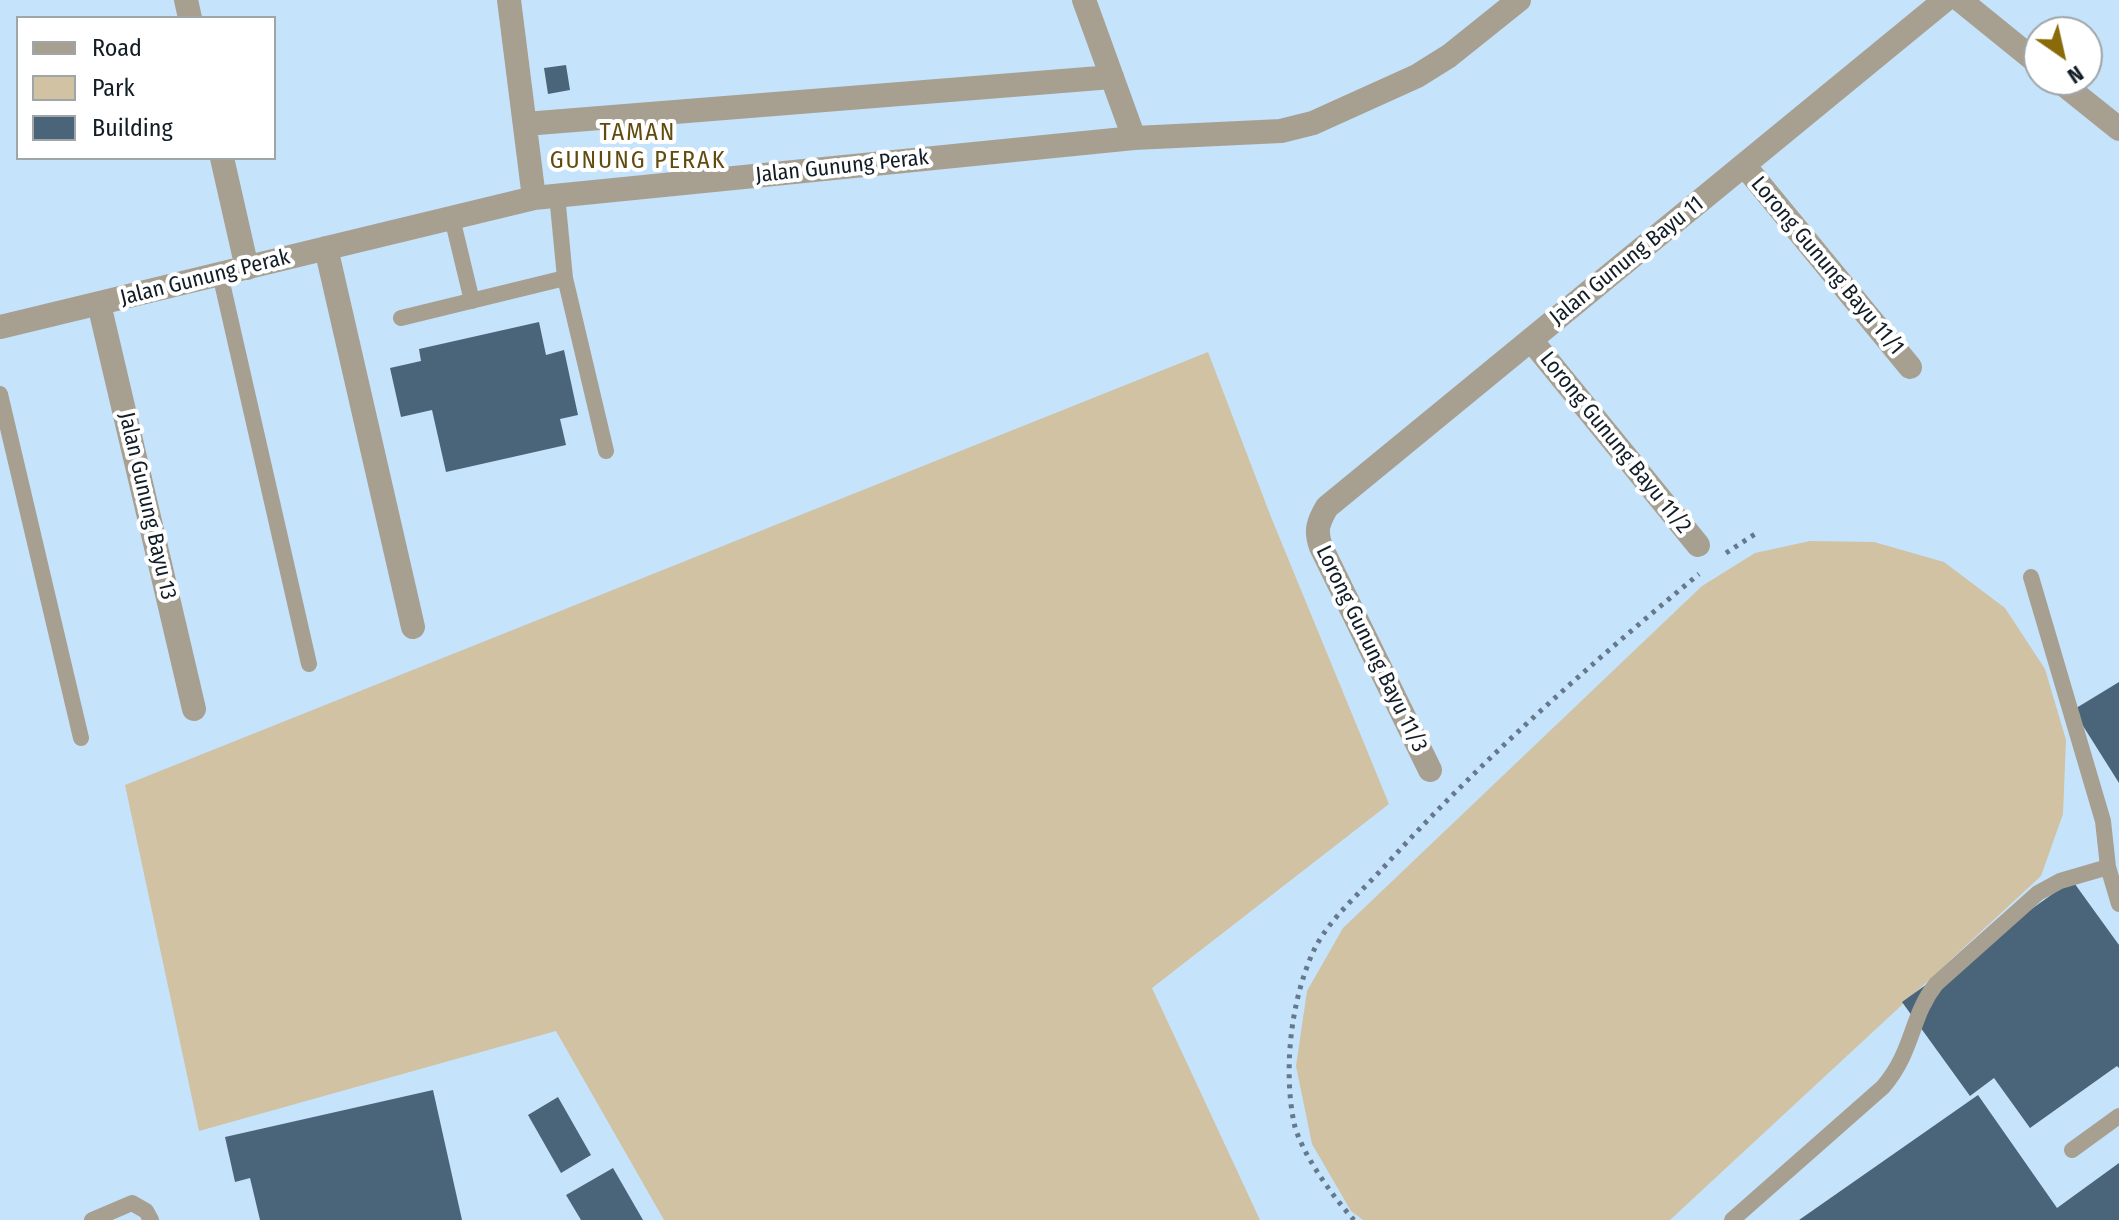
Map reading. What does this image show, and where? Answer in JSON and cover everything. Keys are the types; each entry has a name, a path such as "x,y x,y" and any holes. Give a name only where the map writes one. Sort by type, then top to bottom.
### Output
{"street":[{"path":"509,0 525,124 546,197"},
{"path":"1084,0 1134,138"},
{"name":"Jalan Gunung Perak","path":"0,327 546,197 1134,138 1281,131 1313,123 1435,66 1519,0"},
{"name":"Jalan Gunung Bayu 11","path":"1317,527 1327,507 1945,0"},
{"path":"1960,0 2023,51"},
{"path":"525,124 1112,77"},
{"path":"2078,96 2119,129"},
{"path":"222,160 247,268"},
{"name":"Lorong Gunung Bayu 11/1","path":"1744,165 1910,367"},
{"path":"326,248 413,627"},
{"name":"Jalan Gunung Bayu 13","path":"99,304 194,709"},
{"name":"Lorong Gunung Bayu 11/2","path":"1531,340 1709,556"},
{"name":"Lorong Gunung Bayu 11/3","path":"1317,527 1321,547 1430,770"}],"lane":[{"path":"546,197 606,451"},
{"path":"452,218 472,301"},
{"path":"220,274 309,664"},
{"path":"401,318 565,278"},
{"path":"0,394 81,738"},
{"path":"2031,577 2103,821 2108,867 2119,904"},
{"path":"1732,1220 1883,1087 1900,1067 1922,1002 1936,984 2038,893 2060,881 2108,867"},
{"path":"2072,1150 2119,1116"},
{"path":"92,1220 132,1203 146,1211 151,1220"}],"path":[{"path":"1354,1220 1329,1189 1294,1124 1292,1040 1299,991 1315,948 1343,911 1455,789 1709,556 1755,534"}],"green space":[{"path":"1208,352 1271,517 1389,804 1152,988 1260,1220 664,1220 556,1031 199,1131 125,785"},
{"path":"1810,541 1874,542 1944,562 2005,608 2045,669 2066,740 2063,814 2041,876 1670,1220 1363,1220 1351,1211 1312,1144 1296,1066 1307,991 1343,928 1702,586 1755,553"}],"building":[{"path":"566,65 570,90 548,94 544,68"},
{"path":"539,322 546,355 564,350 578,415 560,419 566,445 446,472 432,410 401,417 390,368 421,361 419,349"},
{"path":"2119,682 2119,783 2073,710"},
{"path":"2072,880 2119,945 2119,1068 2117,1066 2030,1128 1994,1078 1970,1096 1902,1002"},
{"path":"433,1090 462,1220 260,1220 250,1178 235,1182 225,1137"},
{"path":"1978,1095 2057,1208 2119,1163 2119,1220 1799,1220"},
{"path":"558,1097 591,1155 561,1173 528,1115"},
{"path":"613,1168 643,1220 581,1220 566,1195"}],"district":[{"name":"TAMAN GUNUNG PERAK","path":"638,147"}]}
